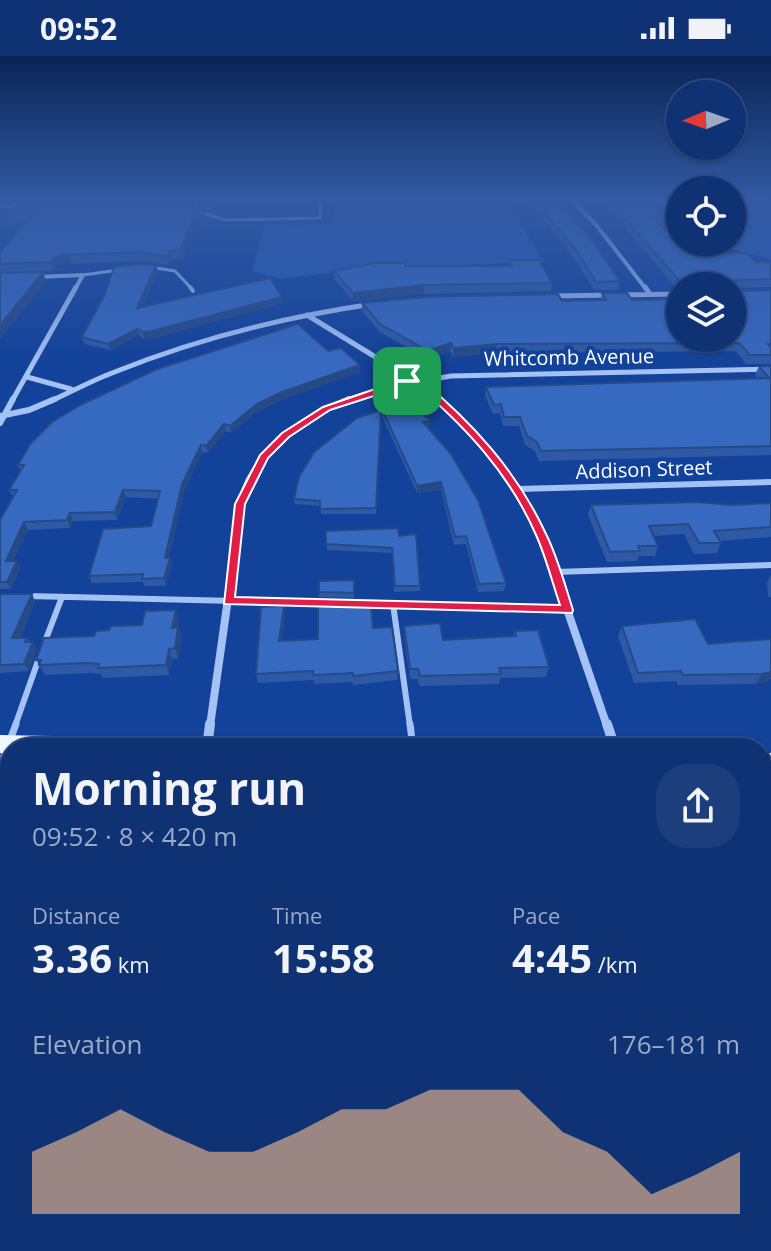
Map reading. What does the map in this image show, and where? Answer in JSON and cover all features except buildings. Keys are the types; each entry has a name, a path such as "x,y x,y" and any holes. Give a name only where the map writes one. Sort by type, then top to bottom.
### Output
{"street":[{"path":"619,257 650,294"},
{"path":"32,277 83,275"},
{"path":"0,423 83,275"},
{"path":"545,296 666,294"},
{"path":"2,416 23,413 72,389 198,342 307,315 377,304"},
{"path":"307,315 416,380 474,432 518,489 542,536 612,738"},
{"name":"Whitcomb Avenue","path":"208,738 240,504 263,457 286,435 326,409 367,392 416,380 473,375 771,369"},
{"path":"27,377 51,386 72,389"},
{"name":"Addison Street","path":"518,489 771,482"}],"lane":[{"path":"141,267 175,271 193,291"},
{"path":"83,275 131,268"},
{"path":"555,572 771,565"},
{"path":"16,596 333,603"},
{"path":"6,738 62,597"},
{"path":"348,603 567,610"},
{"path":"393,604 412,738"}],"shaded area":[{"path":"256,257 541,257 544,262 369,268 279,279 252,271"}],"route":[{"path":"416,380 474,432 518,489 542,536 567,610 228,601 240,504 243,492 263,457 300,423 339,402 407,381 416,380"}]}
